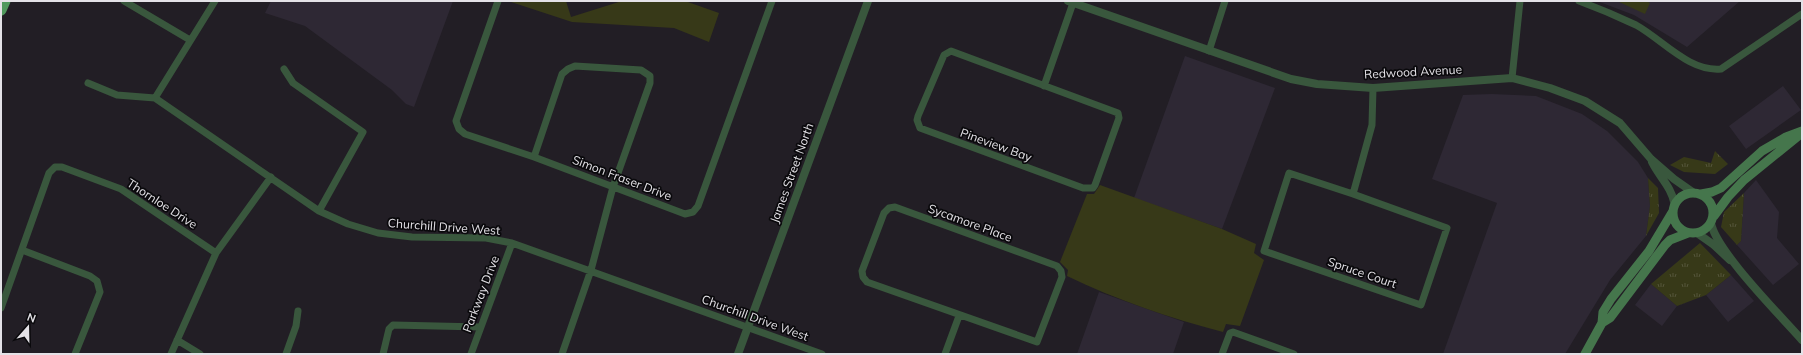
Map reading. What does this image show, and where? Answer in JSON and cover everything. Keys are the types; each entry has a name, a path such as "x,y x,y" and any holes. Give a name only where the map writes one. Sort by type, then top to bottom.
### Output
{"highway":[{"path":"1,10 5,1"}],"main road":[{"path":"1585,354 1602,323 1603,312 1611,299 1649,251 1682,196 1712,192 1721,188 1762,151 1786,136 1802,132"},
{"path":"1602,323 1610,318 1665,245 1678,236 1708,228 1712,220 1744,180 1802,132"},
{"path":"1697,193 1711,203 1712,220"},
{"path":"1674,208 1675,222 1683,230 1692,233"}],"street":[{"path":"124,1 190,40"},
{"path":"88,83 117,95 155,98 215,1"},
{"name":"Simon Fraser Drive","path":"498,1 456,124 465,134 534,157 686,214 690,214 696,210 772,1"},
{"name":"James Street North","path":"738,354 868,1"},
{"path":"1209,51 1225,1"},
{"path":"1512,78 1520,1"},
{"path":"1579,1 1637,26 1696,65 1712,70 1721,68 1802,14"},
{"path":"1044,86 1070,2"},
{"name":"Redwood Avenue","path":"1070,2 1291,79 1317,84 1373,88 1512,78 1550,88 1585,101 1620,123 1651,159 1674,179 1697,193"},
{"name":"Pineview Bay","path":"951,51 1044,86 1118,114 1119,118 1095,185 1092,188 1083,188 923,130 918,125 918,116 946,52 951,51"},
{"path":"534,157 562,74 568,69 575,66 641,70 650,76 650,83 613,187 591,270 562,354"},
{"path":"284,69 293,83 363,132 319,211"},
{"path":"1353,194 1372,125 1373,88"},
{"name":"Churchill Drive West","path":"155,98 319,211 348,224 378,233 412,237 486,238 512,243 591,270 822,354"},
{"name":"Redwood Avenue","path":"1651,159 1657,171 1672,193 1674,208"},
{"name":"Thornloe Drive","path":"1,308 49,173 58,166 121,189 216,253"},
{"name":"Spruce Court","path":"1289,173 1353,194 1447,228 1421,306 1264,250 1289,173"},
{"path":"171,354 216,253 271,177"},
{"name":"Sycamore Place","path":"895,207 1057,266 1061,271 1062,277 1038,342 959,316 867,282 862,277 862,271 884,213 889,208 895,207"},
{"path":"1712,220 1716,237 1735,264 1802,340"},
{"path":"1692,233 1714,245 1735,264"},
{"name":"Parkway Drive","path":"471,354 512,243"},
{"path":"22,250 90,276 97,281 100,292 75,354"},
{"path":"286,354 296,326 298,311"},
{"path":"945,354 959,316"},
{"path":"383,354 389,330 393,325 480,327"},
{"path":"1222,354 1230,333 1233,332 1294,354"},
{"path":"177,340 200,354"}],"shaded area":[{"path":"271,1 453,1 414,107 406,104 392,90 305,26 265,13"},
{"path":"1597,1 1740,1 1687,47 1634,15"},
{"path":"1185,56 1275,88 1222,229 1134,198"},
{"path":"1783,86 1801,110 1746,149 1729,126"},
{"path":"1492,94 1536,96 1582,114 1607,131 1638,162 1648,178 1650,206 1646,236 1610,280 1565,354 1443,354 1497,203 1432,179 1463,95"},
{"path":"1756,180 1779,212 1777,238 1799,264 1773,285 1737,245 1741,241 1744,193"},
{"path":"1731,275 1754,301 1728,322 1706,295"},
{"path":"1651,284 1677,306 1662,326 1635,305"},
{"path":"1099,292 1184,322 1173,354 1077,354"}],"green space":[{"path":"508,1 566,1 571,17 622,1 685,1 719,13 709,42 674,28 572,22"},
{"path":"1617,1 1646,1 1650,3 1645,14"},
{"path":"1715,151 1728,164 1715,174 1684,172 1670,165 1684,157 1711,163"},
{"path":"1648,178 1658,188 1659,213 1646,236 1650,206"},
{"path":"1100,185 1222,229 1256,244 1254,253 1264,260 1240,326 1226,324 1223,332 1203,327 1124,301 1067,276 1068,270 1060,262 1087,194 1094,194"},
{"path":"1744,193 1741,241 1737,245 1721,227 1724,212"},
{"path":"1700,243 1731,275 1706,295 1677,306 1651,284"}]}
